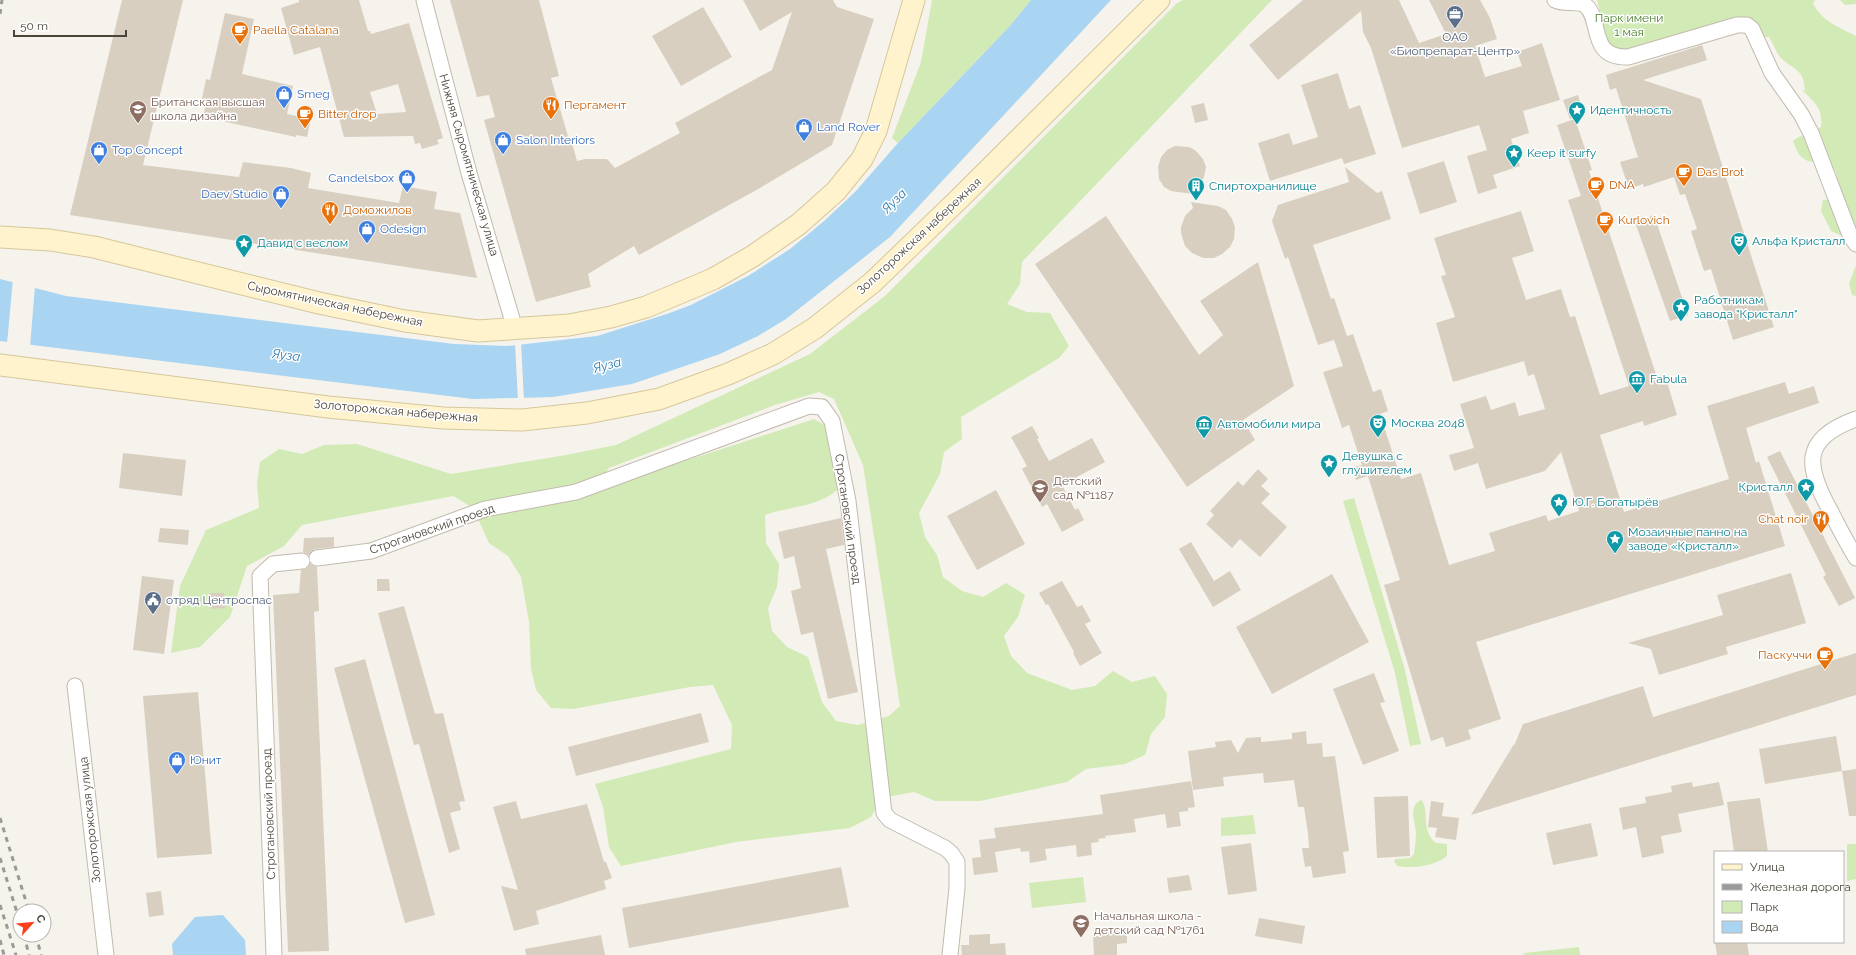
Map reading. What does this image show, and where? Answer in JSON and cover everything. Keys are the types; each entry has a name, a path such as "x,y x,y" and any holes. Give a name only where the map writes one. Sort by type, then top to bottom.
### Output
{"main road":[{"name":"Сыромятническая набережная","path":"0,237 50,240 94,247 320,303 404,321 478,331 569,325 611,317 646,307 713,279 753,256 799,224 836,191 862,159 876,131 914,0"},
{"name":"Золоторожская набережная","path":"0,365 328,406 443,418 522,420 587,414 659,399 728,374 773,354 815,328 861,291 959,199 1159,0"}],"street":[{"name":"Нижняя Сыромятническая улица","path":"424,0 469,173 516,329"},
{"path":"1555,0 1559,2 1579,3 1585,6 1590,12 1600,42 1604,49 1611,55 1619,57 1628,57 1737,25 1747,25 1752,29 1772,73 1801,114 1811,133 1850,235 1856,244"},
{"name":"Строгановский проезд","path":"317,558 371,551 485,509 576,492 809,406 822,407 832,421 848,501 884,813 890,820 951,852 957,862 957,888 950,955"},
{"path":"1856,419 1839,425 1822,438 1816,446 1812,467 1813,477 1821,496 1856,558"},
{"name":"Строгановский проезд","path":"274,955 260,576 273,564 302,560"},
{"name":"Золоторожская улица","path":"75,686 106,955"}],"green space":[{"path":"932,0 1031,0 1009,27 898,143 892,138 921,62"},
{"path":"1183,0 1272,0 1022,262 1020,284 1007,304 1027,312 1050,313 1069,346 1059,358 961,417 962,439 944,452 940,474 919,513 925,537 937,555 943,577 962,591 983,597 1006,583 1025,595 1018,617 1004,636 1011,656 1027,673 1072,690 1095,686 1113,671 1132,682 1155,676 1167,694 1165,717 1151,734 1145,755 1125,764 1086,769 1067,782 980,801 935,801 914,792 881,798 871,817 850,828 736,842 621,866 609,847 603,807 595,784 731,749 732,725 713,685 690,687 573,709 551,708 536,690 531,669 529,622 521,577 508,556 489,543 473,508 453,496 302,525 284,546 247,566 230,617 200,647 171,653 180,586 206,530 259,508 257,484 260,462 279,449 302,454 324,445 357,444 451,474 566,455 616,445 810,354 885,296 1176,4","holes":["819,392 834,399 863,465 900,706 889,716 858,725 836,721 822,702 808,657 787,647 772,631 768,608 777,587 779,564 766,543 765,515 817,502 832,494 838,488 847,478 843,435 814,419 611,485 605,474 609,468 775,405"]},
{"name":"Парк имени 1 мая","path":"1597,0 1815,0 1813,3 1816,9 1826,19 1856,36 1856,229 1842,236 1831,231 1821,211 1823,200 1834,199 1836,194 1836,172 1833,167 1823,161 1810,162 1802,158 1793,141 1800,136 1821,127 1821,114 1814,101 1801,89 1805,91 1803,78 1780,57 1769,37 1754,38 1745,31 1627,51 1619,50 1611,45 1605,34"},
{"path":"1840,0 1856,0 1856,4 1845,5"},
{"path":"1856,265 1856,296 1852,295 1849,284"},
{"path":"1354,498 1405,670 1421,744 1410,746 1395,673 1343,501"},
{"path":"1421,800 1424,803 1428,833 1436,843 1447,844 1447,856 1436,862 1423,866 1397,866 1394,861 1396,859 1410,858 1414,854 1416,832 1413,810 1417,803"},
{"path":"1253,815 1256,834 1221,836 1221,818"},
{"path":"1847,844 1856,844 1856,879 1847,881"},
{"path":"1083,877 1086,902 1032,908 1029,883"},
{"path":"1579,947 1580,955 1524,955 1523,953"}],"water":[{"name":"Яуза","path":"1031,0 1111,0 890,237 786,319 758,336 720,354 632,384 553,397 473,399 0,341 0,279 66,296 454,344 507,346 597,336 667,314 691,305 748,276 790,249 823,222 855,192 898,143 1009,27"},
{"path":"223,915 245,940 246,955 173,955 172,944 195,917"}],"pier":[{"path":"13,279 35,286 30,347 7,344"},
{"path":"521,342 524,401 518,401 515,343"}],"building":[{"path":"122,0 183,0 143,165 239,177 243,162 291,168 311,173 308,188 399,203 403,186 437,192 434,209 460,213 477,278 70,215"},
{"path":"299,0 359,0 368,31 370,31 371,34 409,23 443,138 437,140 439,144 422,149 420,143 415,144 413,136 344,137 320,47 294,55 281,8 299,2","holes":["398,84 406,112 377,114 370,92"]},
{"path":"450,0 539,0 559,76 551,78 570,143 572,143 577,161 585,159 607,159 615,168 680,133 675,123 772,70 792,12 760,31 743,0 833,0 837,7 874,19 832,145 760,188 639,255 634,246 588,274 591,287 536,302 484,120 495,117 489,95 477,97"},
{"path":"1303,0 1399,0 1419,43 1446,34 1429,0 1480,0 1490,18 1497,39 1475,46 1485,77 1522,66 1517,52 1542,43 1560,100 1523,111 1529,133 1511,139 1520,166 1493,175 1497,188 1478,194 1467,156 1487,150 1479,125 1402,148 1371,48 1363,32 1361,11 1278,80 1249,45"},
{"path":"703,7 732,57 681,86 652,36"},
{"path":"225,13 254,19 242,74 293,86 287,114 301,117 300,121 310,123 307,137 296,135 296,137 203,117 206,104 201,103 206,79 210,80"},
{"path":"1702,45 1707,60 1643,80 1701,99 1774,327 1733,340 1711,269 1704,271 1691,231 1697,229 1685,194 1680,195 1674,177 1644,187 1643,184 1629,189 1620,162 1638,157 1616,88 1610,90 1606,75"},
{"path":"1338,73 1349,109 1360,105 1376,154 1344,164 1342,158 1270,181 1258,143 1289,133 1293,145 1318,137 1301,85"},
{"path":"1578,95 1584,115 1570,119 1563,100"},
{"path":"1204,103 1208,120 1195,123 1191,106"},
{"path":"1575,119 1592,170 1589,171 1657,377 1665,375 1677,415 1644,426 1643,421 1600,435 1624,512 1729,479 1707,406 1785,382 1789,394 1814,386 1819,403 1746,428 1756,463 1759,461 1785,546 1476,642 1501,719 1468,730 1471,739 1446,747 1443,737 1431,741 1384,585 1400,580 1368,476 1356,480 1351,468 1362,465 1349,425 1342,428 1323,372 1343,366 1334,340 1318,345 1288,257 1285,259 1272,221 1278,205 1349,182 1345,167 1377,193 1382,191 1391,219 1313,245 1331,299 1334,298 1347,336 1353,334 1373,392 1381,389 1388,411 1380,414 1401,479 1421,473 1449,565 1495,551 1489,533 1546,515 1548,521 1579,511 1561,452 1545,471 1486,489 1478,463 1454,471 1449,455 1474,448 1460,404 1486,396 1491,410 1515,402 1519,416 1545,409 1534,374 1528,376 1524,361 1453,382 1436,323 1455,317 1441,276 1446,275 1434,238 1521,211 1534,251 1512,258 1526,300 1561,289 1570,317 1575,316 1600,395 1629,386 1568,200 1581,196 1557,125"},
{"path":"1175,146 1189,147 1195,150 1203,159 1206,167 1204,177 1193,194 1171,191 1164,187 1159,179 1158,167 1161,157 1167,150"},
{"path":"1444,161 1457,202 1420,214 1407,173"},
{"path":"1191,202 1218,206 1226,210 1232,219 1235,227 1234,239 1230,247 1222,254 1214,258 1203,258 1192,253 1185,246 1181,233 1181,227 1185,216 1193,208"},
{"path":"1654,215 1688,315 1670,321 1635,222"},
{"path":"1106,216 1199,355 1223,335 1200,301 1258,262 1294,386 1243,420 1255,440 1187,487 1035,264"},
{"path":"1032,426 1049,461 1092,438 1105,462 1062,485 1075,510 1078,508 1084,520 1062,532 1047,504 1042,507 1022,469 1027,466 1011,437"},
{"path":"1780,451 1855,598 1839,606 1823,577 1826,575 1767,457"},
{"path":"123,453 186,460 182,496 119,488"},
{"path":"1258,469 1268,479 1261,486 1270,494 1261,503 1287,527 1260,557 1240,539 1232,548 1206,524 1214,515 1210,511 1238,481 1243,486"},
{"path":"996,490 1025,544 977,570 947,516"},
{"path":"841,518 844,545 826,549 858,692 828,699 813,632 801,635 791,591 801,588 794,556 784,559 778,532"},
{"path":"160,528 189,530 188,545 158,542"},
{"path":"334,537 334,547 315,549 309,555 303,552 304,538"},
{"path":"1191,542 1214,581 1230,571 1241,590 1213,607 1179,549"},
{"path":"310,564 317,567 319,611 314,612 329,951 288,952 273,595 299,593 301,570 307,568"},
{"path":"1791,573 1806,623 1726,647 1728,654 1659,675 1651,649 1628,643 1723,615 1717,595"},
{"path":"1332,574 1369,642 1272,694 1236,627"},
{"name":"отряд Центроспас","path":"142,576 174,580 164,654 133,650"},
{"path":"377,579 389,579 390,591 377,591"},
{"path":"1062,581 1077,607 1082,605 1091,621 1085,624 1102,653 1080,666 1048,604 1046,605 1039,593"},
{"path":"210,593 224,593 225,608 211,609"},
{"path":"404,606 435,714 443,713 465,801 459,802 461,810 450,813 460,849 449,853 419,744 414,745 378,613"},
{"path":"1856,653 1856,695 1471,815 1514,744 1514,746 1523,724 1643,686 1653,717"},
{"path":"365,659 435,915 405,923 334,668"},
{"path":"1374,673 1385,702 1380,703 1399,751 1363,765 1333,689"},
{"name":"Юнит","path":"198,692 212,854 157,858 143,696"},
{"path":"701,713 709,742 576,776 568,747"},
{"path":"1306,731 1307,744 1322,743 1323,757 1335,756 1349,851 1343,852 1346,873 1313,878 1311,866 1305,867 1302,848 1309,848 1308,834 1304,807 1298,807 1294,780 1264,783 1263,773 1223,777 1224,786 1193,790 1188,751 1216,747 1215,742 1231,740 1238,753 1246,738 1261,737 1261,742 1292,739 1292,733"},
{"path":"1836,736 1842,771 1765,784 1759,749"},
{"path":"1856,769 1856,816 1849,816 1842,771"},
{"path":"1191,781 1195,807 1188,808 1188,811 1179,812 1181,826 1167,828 1165,814 1134,819 1136,832 1105,836 1106,838 1098,839 1099,842 1091,843 1092,855 1077,857 1076,845 1045,849 1047,860 1030,863 1029,851 1021,852 1020,848 995,852 998,872 974,875 972,858 981,857 979,840 996,838 994,828 1103,814 1100,795"},
{"path":"1692,782 1693,787 1719,782 1724,805 1678,814 1682,832 1661,836 1664,853 1642,858 1636,827 1623,830 1619,808 1646,803 1645,797 1672,792 1671,786"},
{"path":"1408,796 1410,856 1377,858 1374,797"},
{"path":"1760,798 1768,851 1734,851 1727,802"},
{"path":"516,801 521,819 587,804 604,862 606,862 612,878 604,881 606,889 536,911 539,924 514,931 501,886 518,890 493,807"},
{"path":"1431,801 1444,803 1442,816 1459,818 1456,840 1435,837 1437,828 1428,827"},
{"path":"1591,823 1598,856 1553,865 1546,833"},
{"path":"1251,843 1257,891 1228,895 1221,847"},
{"path":"841,867 849,907 629,948 622,908"},
{"path":"1189,875 1192,890 1169,893 1167,878"},
{"path":"161,891 164,915 149,917 146,893"},
{"path":"1259,918 1305,926 1302,944 1255,936"},
{"path":"1127,927 1127,943 1117,944 1117,955 1094,955 1093,936 1108,935 1107,928"},
{"path":"990,934 990,944 1005,943 1006,955 962,955 961,945 969,945 969,935"},
{"path":"601,935 605,955 526,955 525,949"},
{"path":"1715,943 1747,943 1749,955 1717,955"}],"railway":[{"path":"0,14 2,0"},
{"path":"0,818 27,903"},
{"path":"0,858 14,903"},
{"path":"0,905 16,955"},
{"path":"0,940 4,955"},
{"path":"26,943 29,955"},
{"path":"38,943 41,955"}],"place":[{"name":"ОАО «Биопрепарат-Центр»","path":"1455,29"},
{"name":"Paella Catalana","path":"240,45"},
{"name":"Smeg","path":"284,109"},
{"name":"Пергамент","path":"551,120"},
{"name":"Британская высшая школа дизайна","path":"138,124"},
{"name":"Идентичность","path":"1577,125"},
{"name":"Bitter drop","path":"305,129"},
{"name":"Land Rover","path":"804,142"},
{"name":"Salon Interiors","path":"503,155"},
{"name":"Top Concept","path":"99,165"},
{"name":"Keep it surfy","path":"1514,168"},
{"name":"Das Brot","path":"1684,187"},
{"name":"Candelsbox","path":"407,193"},
{"name":"DNA","path":"1596,200"},
{"name":"Спиртохранилище","path":"1196,201"},
{"name":"Daev Studio","path":"281,209"},
{"name":"Доможилов","path":"330,225"},
{"name":"Kurlovich","path":"1605,235"},
{"name":"Odesign","path":"367,244"},
{"name":"Альфа Кристалл","path":"1739,256"},
{"name":"Давид с веслом","path":"244,258"},
{"name":"Работникам завода \"Кристалл\"","path":"1681,322"},
{"name":"Fabula","path":"1637,394"},
{"name":"Москва 2048","path":"1378,438"},
{"name":"Автомобили мира","path":"1204,439"},
{"name":"Девушка с глушителем","path":"1329,478"},
{"name":"Кристалл","path":"1806,502"},
{"name":"Детский сад №1187","path":"1040,503"},
{"name":"Ю.Г. Богатырёв","path":"1559,517"},
{"name":"Chat noir","path":"1821,534"},
{"name":"Мозаичные панно на заводе «Кристалл»","path":"1615,554"},
{"name":"отряд Центроспас","path":"153,615"},
{"name":"Паскуччи","path":"1825,670"},
{"name":"Юнит","path":"177,775"},
{"name":"Начальная школа - детский сад №1761","path":"1081,938"}]}
